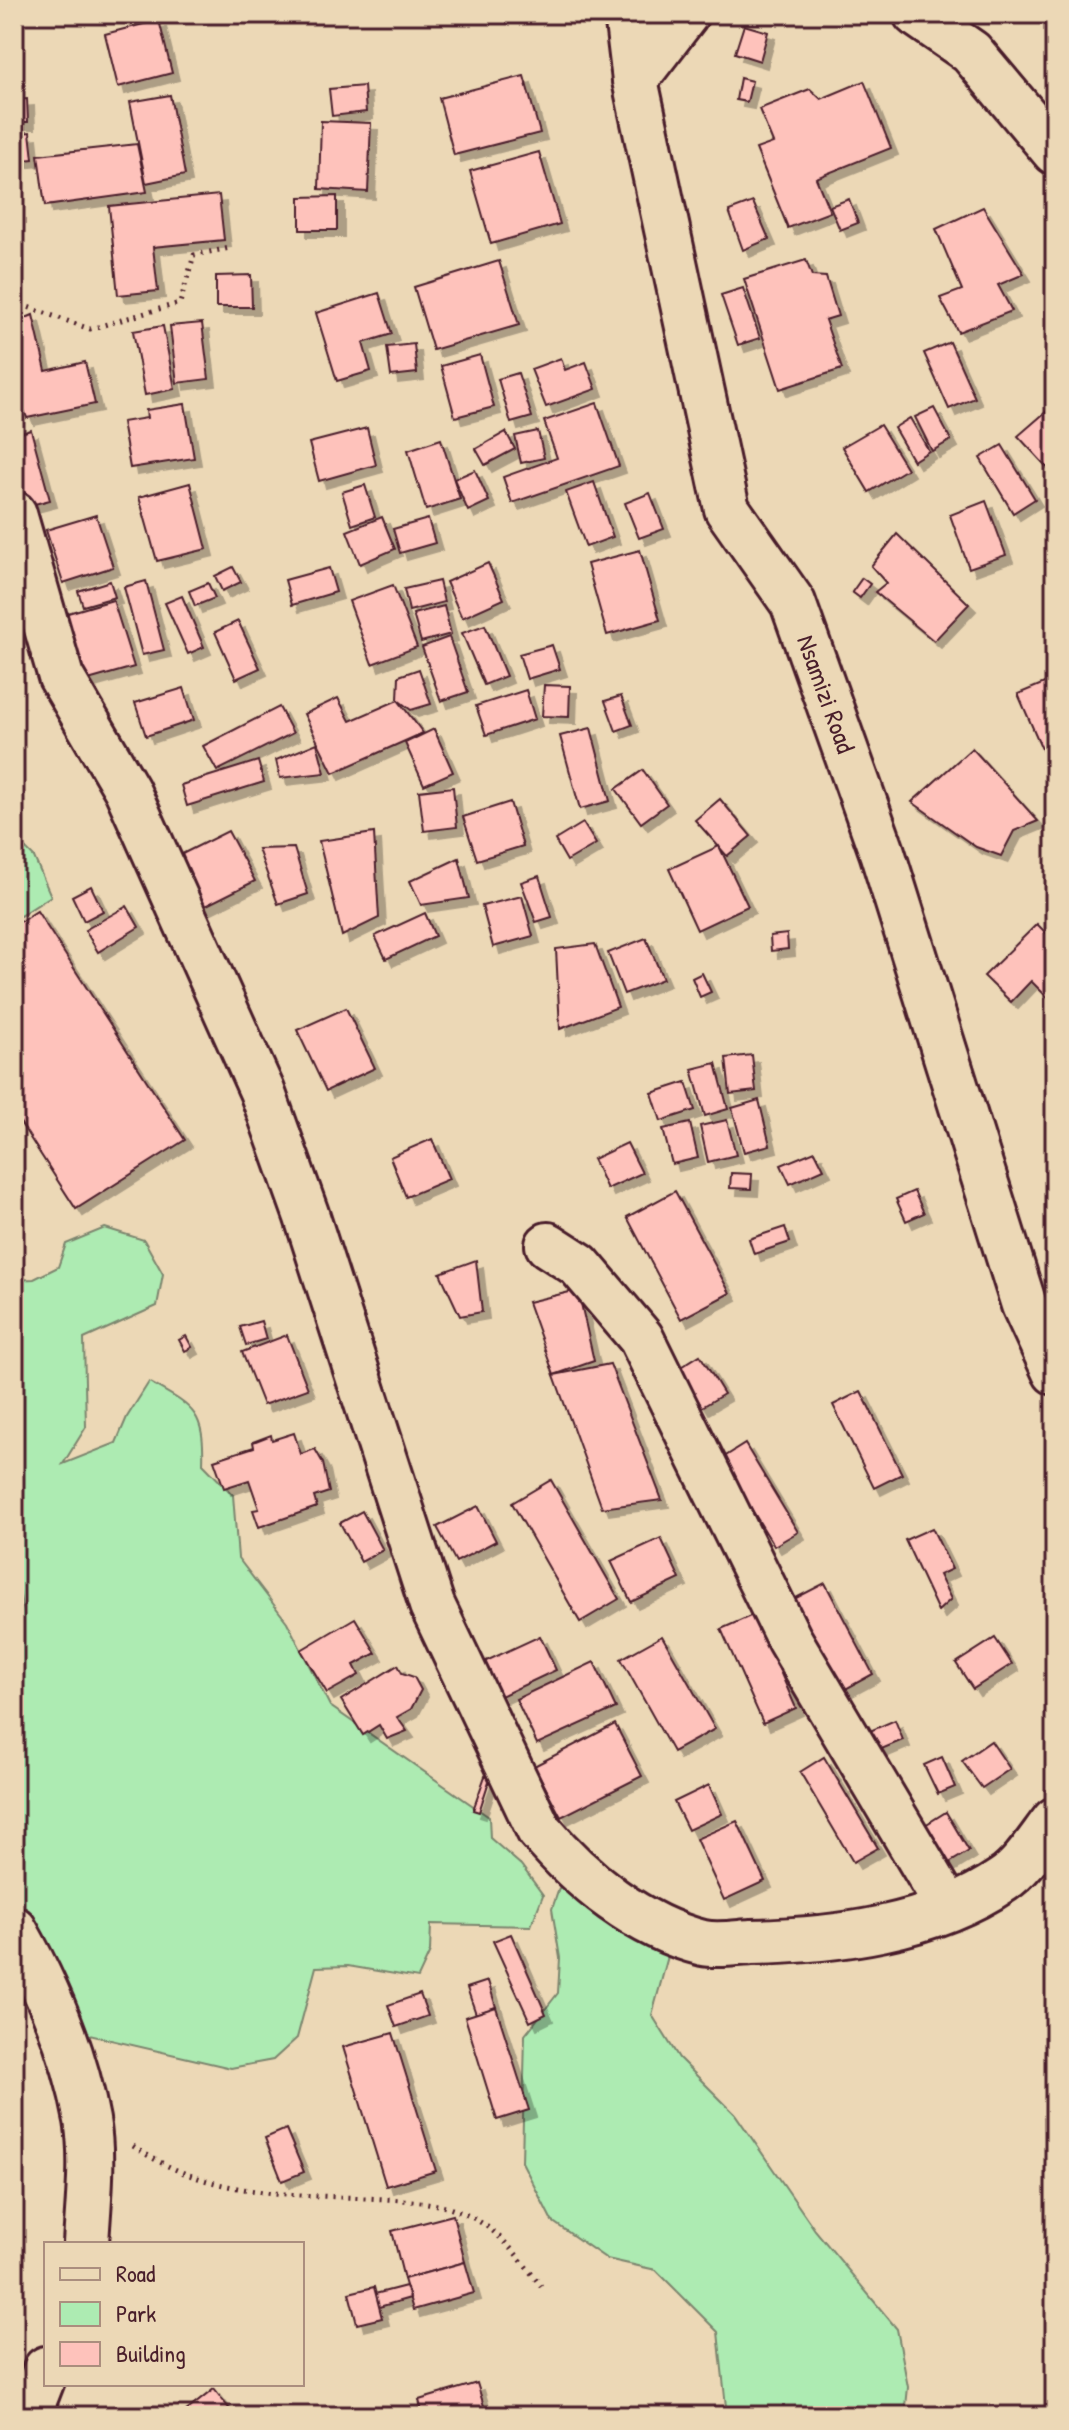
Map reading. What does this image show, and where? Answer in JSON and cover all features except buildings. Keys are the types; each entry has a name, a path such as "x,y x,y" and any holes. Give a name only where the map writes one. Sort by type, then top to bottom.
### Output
{"street":[{"name":"Nsamizi Road","path":"627,14 635,80 727,509 793,603 882,852 1024,1305 1055,1372"},
{"path":"635,80 686,14"},
{"path":"916,14 971,52 1055,152"},
{"path":"14,514 61,677 127,790 262,1091 306,1214 432,1605 539,1830 558,1853 613,1901 651,1922 704,1944 833,1938 879,1930 948,1907 1005,1880 1055,1820"},
{"path":"548,1245 579,1265 641,1338 789,1639 948,1907"},
{"path":"14,1929 35,1965 70,2057 87,2121 86,2242"},
{"path":"28,2416 44,2374"}],"path":[{"path":"14,302 90,329 180,303 194,255 230,248"},
{"path":"87,2121 111,2131 166,2168 233,2189 424,2201 469,2216 506,2241 541,2286"}],"green space":[{"path":"14,837 34,857 51,896 20,916 14,913"},
{"path":"105,1228 144,1240 163,1274 157,1306 84,1339 86,1427 63,1464 116,1443 127,1417 149,1382 186,1405 193,1412 202,1432 203,1464 233,1495 238,1558 287,1622 330,1706 489,1817 490,1838 521,1865 543,1895 531,1926 431,1924 430,1952 418,1978 348,1966 316,1967 297,2038 273,2060 231,2068 89,2035 65,1981 18,1904 19,1876 14,1862 14,1639 22,1607 14,1561 14,1492 21,1478 14,1475 14,1280 34,1279 58,1267 66,1244"},
{"path":"566,1868 677,1923 652,2015 679,2058 735,2114 815,2230 897,2329 908,2387 905,2416 727,2416 718,2332 656,2270 607,2259 552,2221 522,2162 525,2035 558,1993 560,1958 552,1909"}]}
